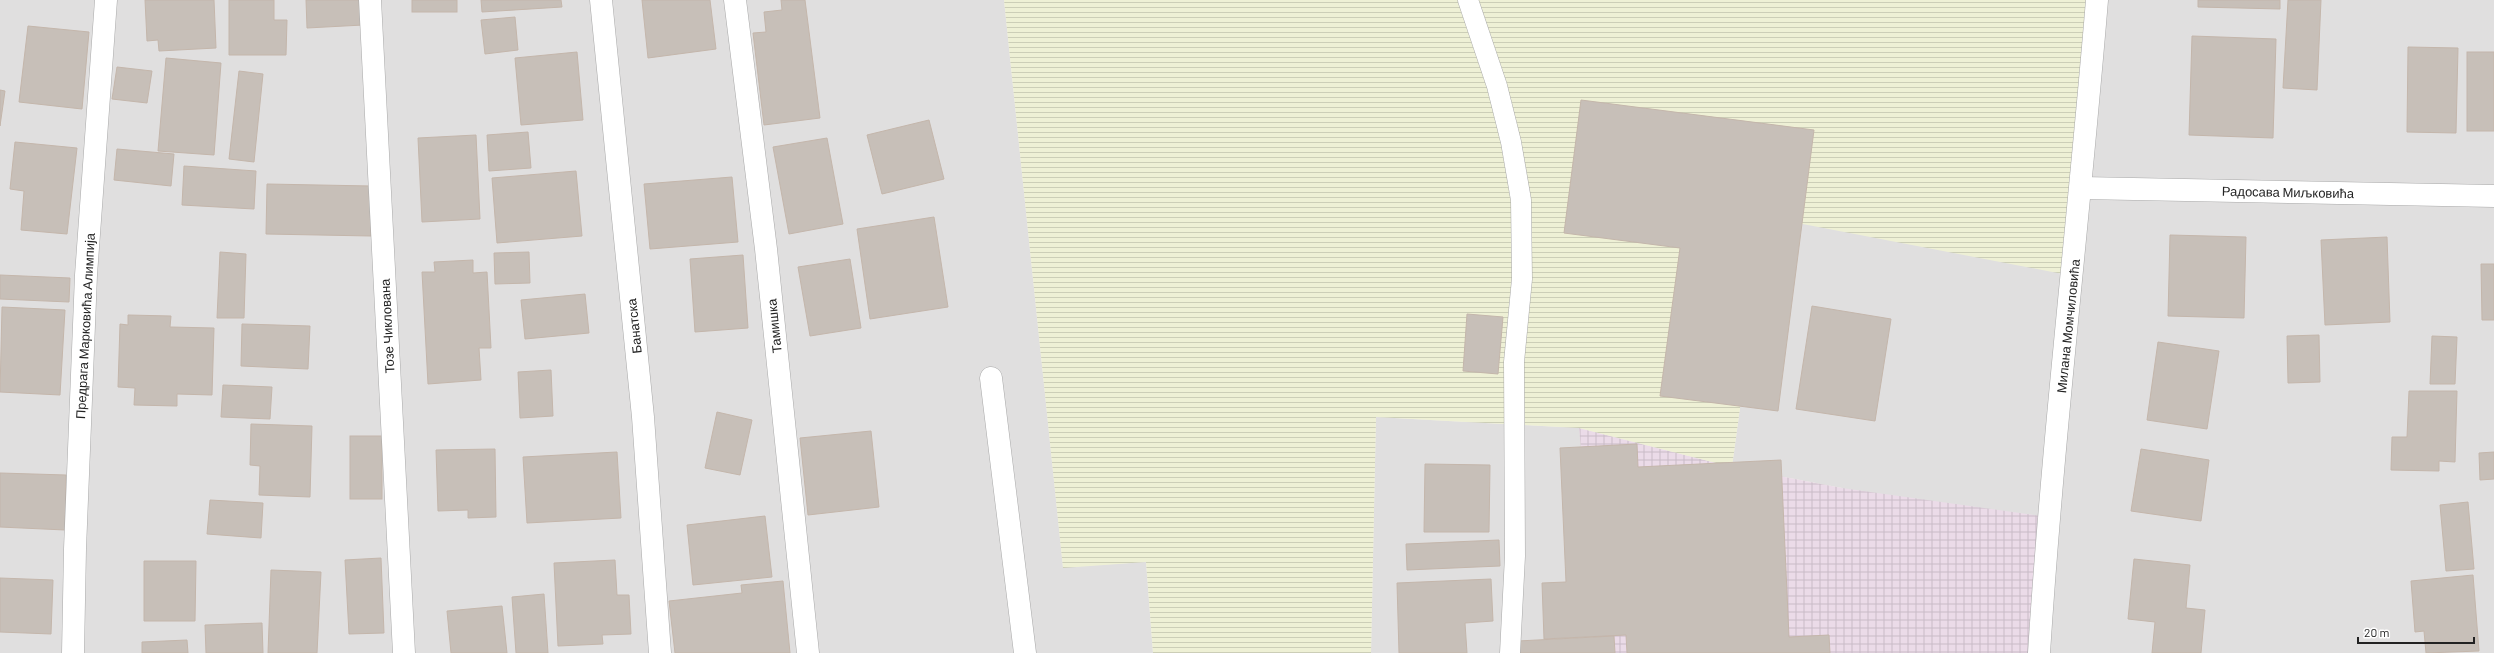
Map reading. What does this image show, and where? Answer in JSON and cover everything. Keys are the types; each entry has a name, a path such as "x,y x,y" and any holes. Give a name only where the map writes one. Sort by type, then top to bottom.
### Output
{"street":[{"name":"Предрага Марковића Алимпија","path":"73,653 86,275 106,0"},
{"name":"Тозе Чиклована","path":"370,0 404,653"},
{"name":"Банатска","path":"601,0 643,417 660,653"},
{"name":"Тамишка","path":"735,0 766,249 808,653"},
{"name":"Милана Момчиловића","path":"2039,653 2048,517 2082,188 2097,0"},
{"name":"Радосава Миљковића","path":"2082,188 2494,196"},
{"path":"991,378 1026,653"}],"lane":[{"path":"1468,0 1497,86 1511,142 1521,200 1522,279 1514,362 1515,556 1510,653"}],"shaded area":[{"path":"0,0 1004,0 1063,567 1146,562 1153,653 0,653"},
{"path":"2095,0 2494,0 2494,653 2039,653 1842,488 1732,467 1766,216"},
{"path":"1376,417 1579,428 1599,653 1371,653"},
{"path":"1579,428 1732,467 1842,488 2048,517 2039,653 1599,653"}],"green space":[{"path":"1004,0 2097,0 2073,276 1766,217 1732,467 1579,428 1376,417 1371,653 1153,653 1146,562 1063,568"}],"building":[{"path":"145,0 214,0 216,48 159,51 158,40 147,41"},
{"path":"229,0 274,0 274,20 287,20 286,55 229,55"},
{"path":"306,0 361,0 363,25 307,28"},
{"path":"412,0 457,0 457,12 412,12"},
{"path":"481,0 561,0 562,7 482,12"},
{"path":"642,0 710,0 716,49 648,58"},
{"path":"781,0 805,0 820,118 764,125 753,33 766,32 764,12 782,10"},
{"path":"2198,0 2280,0 2280,9 2198,7"},
{"path":"2288,0 2321,0 2317,90 2283,88"},
{"path":"515,17 518,50 485,54 481,20"},
{"path":"28,26 89,32 82,109 19,102"},
{"path":"2192,36 2276,39 2273,138 2189,135"},
{"path":"2408,47 2458,48 2456,133 2407,132"},
{"path":"577,52 583,120 521,125 515,58"},
{"path":"2467,52 2494,52 2494,131 2467,131"},
{"path":"166,58 221,63 214,155 158,151"},
{"path":"117,67 152,71 147,103 112,99"},
{"path":"239,71 263,74 254,162 229,159"},
{"path":"0,90 5,91 0,126"},
{"path":"1581,100 1814,130 1778,411 1660,396 1680,248 1564,233"},
{"path":"929,120 944,179 882,194 867,135"},
{"path":"528,132 531,168 489,171 487,135"},
{"path":"476,135 480,219 422,222 418,138"},
{"path":"827,138 843,224 789,234 773,147"},
{"path":"15,142 77,148 67,234 21,230 24,191 10,189"},
{"path":"117,149 174,154 171,186 114,180"},
{"path":"184,166 256,171 254,209 182,205"},
{"path":"576,171 582,236 497,243 492,178"},
{"path":"732,177 738,242 650,249 644,184"},
{"path":"267,184 371,186 371,236 266,234"},
{"path":"934,217 948,307 870,319 857,229"},
{"path":"2170,235 2246,237 2244,318 2168,316"},
{"path":"2387,237 2390,322 2325,325 2321,240"},
{"path":"220,252 246,254 244,318 217,318"},
{"path":"529,252 530,283 495,284 494,253"},
{"path":"743,255 748,328 695,332 690,259"},
{"path":"850,259 861,328 810,336 798,267"},
{"path":"473,260 473,273 487,272 491,348 479,348 481,380 428,384 422,272 435,272 434,262"},
{"path":"2481,264 2494,264 2494,320 2482,320"},
{"path":"0,275 70,278 69,302 0,299"},
{"path":"585,294 589,333 525,339 521,300"},
{"path":"1812,306 1891,319 1875,421 1796,409"},
{"path":"2,307 65,310 60,395 0,392"},
{"path":"1467,314 1503,317 1498,374 1463,371"},
{"path":"128,315 171,316 170,327 214,328 212,395 177,394 177,406 134,405 135,388 118,387 120,324 128,325"},
{"path":"242,324 310,326 308,369 241,366"},
{"path":"2319,335 2320,382 2288,383 2287,336"},
{"path":"2432,336 2457,337 2455,384 2430,384"},
{"path":"2158,342 2219,351 2207,429 2147,420"},
{"path":"551,370 553,416 520,418 518,372"},
{"path":"223,385 272,387 270,419 221,417"},
{"path":"2409,391 2457,391 2455,462 2439,461 2439,471 2391,470 2392,437 2407,437"},
{"path":"717,412 752,420 740,475 705,468"},
{"path":"251,424 312,426 310,497 259,495 260,466 250,465"},
{"path":"871,431 879,507 808,515 800,438"},
{"path":"350,436 382,436 382,499 350,499"},
{"path":"1637,444 1638,467 1781,460 1789,637 1829,635 1830,653 1627,653 1626,635 1544,639 1542,583 1566,582 1560,448"},
{"path":"495,449 496,517 468,518 468,510 438,511 436,450"},
{"path":"2141,449 2209,460 2201,521 2131,511"},
{"path":"617,452 621,518 527,523 523,457"},
{"path":"2494,452 2494,479 2480,480 2479,453"},
{"path":"1425,464 1490,465 1489,532 1424,532"},
{"path":"0,473 66,475 65,530 0,527"},
{"path":"210,500 263,503 261,538 207,534"},
{"path":"2468,502 2474,569 2446,571 2440,505"},
{"path":"765,516 772,577 693,585 687,525"},
{"path":"1499,540 1500,566 1407,570 1406,544"},
{"path":"381,558 384,633 349,634 345,560"},
{"path":"2134,559 2190,565 2186,608 2205,610 2201,653 2152,653 2155,622 2128,619"},
{"path":"615,560 617,595 629,595 631,634 602,635 603,644 558,646 554,563"},
{"path":"144,561 196,561 195,621 144,621"},
{"path":"271,570 321,572 317,653 268,653"},
{"path":"2473,575 2479,651 2426,653 2424,631 2415,632 2411,581"},
{"path":"0,578 53,580 51,634 0,632"},
{"path":"1491,579 1493,621 1465,623 1467,653 1399,653 1397,583"},
{"path":"783,581 790,653 675,653 669,601 742,593 741,585"},
{"path":"544,594 548,653 516,653 512,597"},
{"path":"502,606 507,653 451,653 447,611"},
{"path":"262,623 263,653 206,653 205,625"},
{"path":"1614,636 1615,653 1519,653 1518,641"},
{"path":"187,640 188,653 142,653 142,642"}]}
